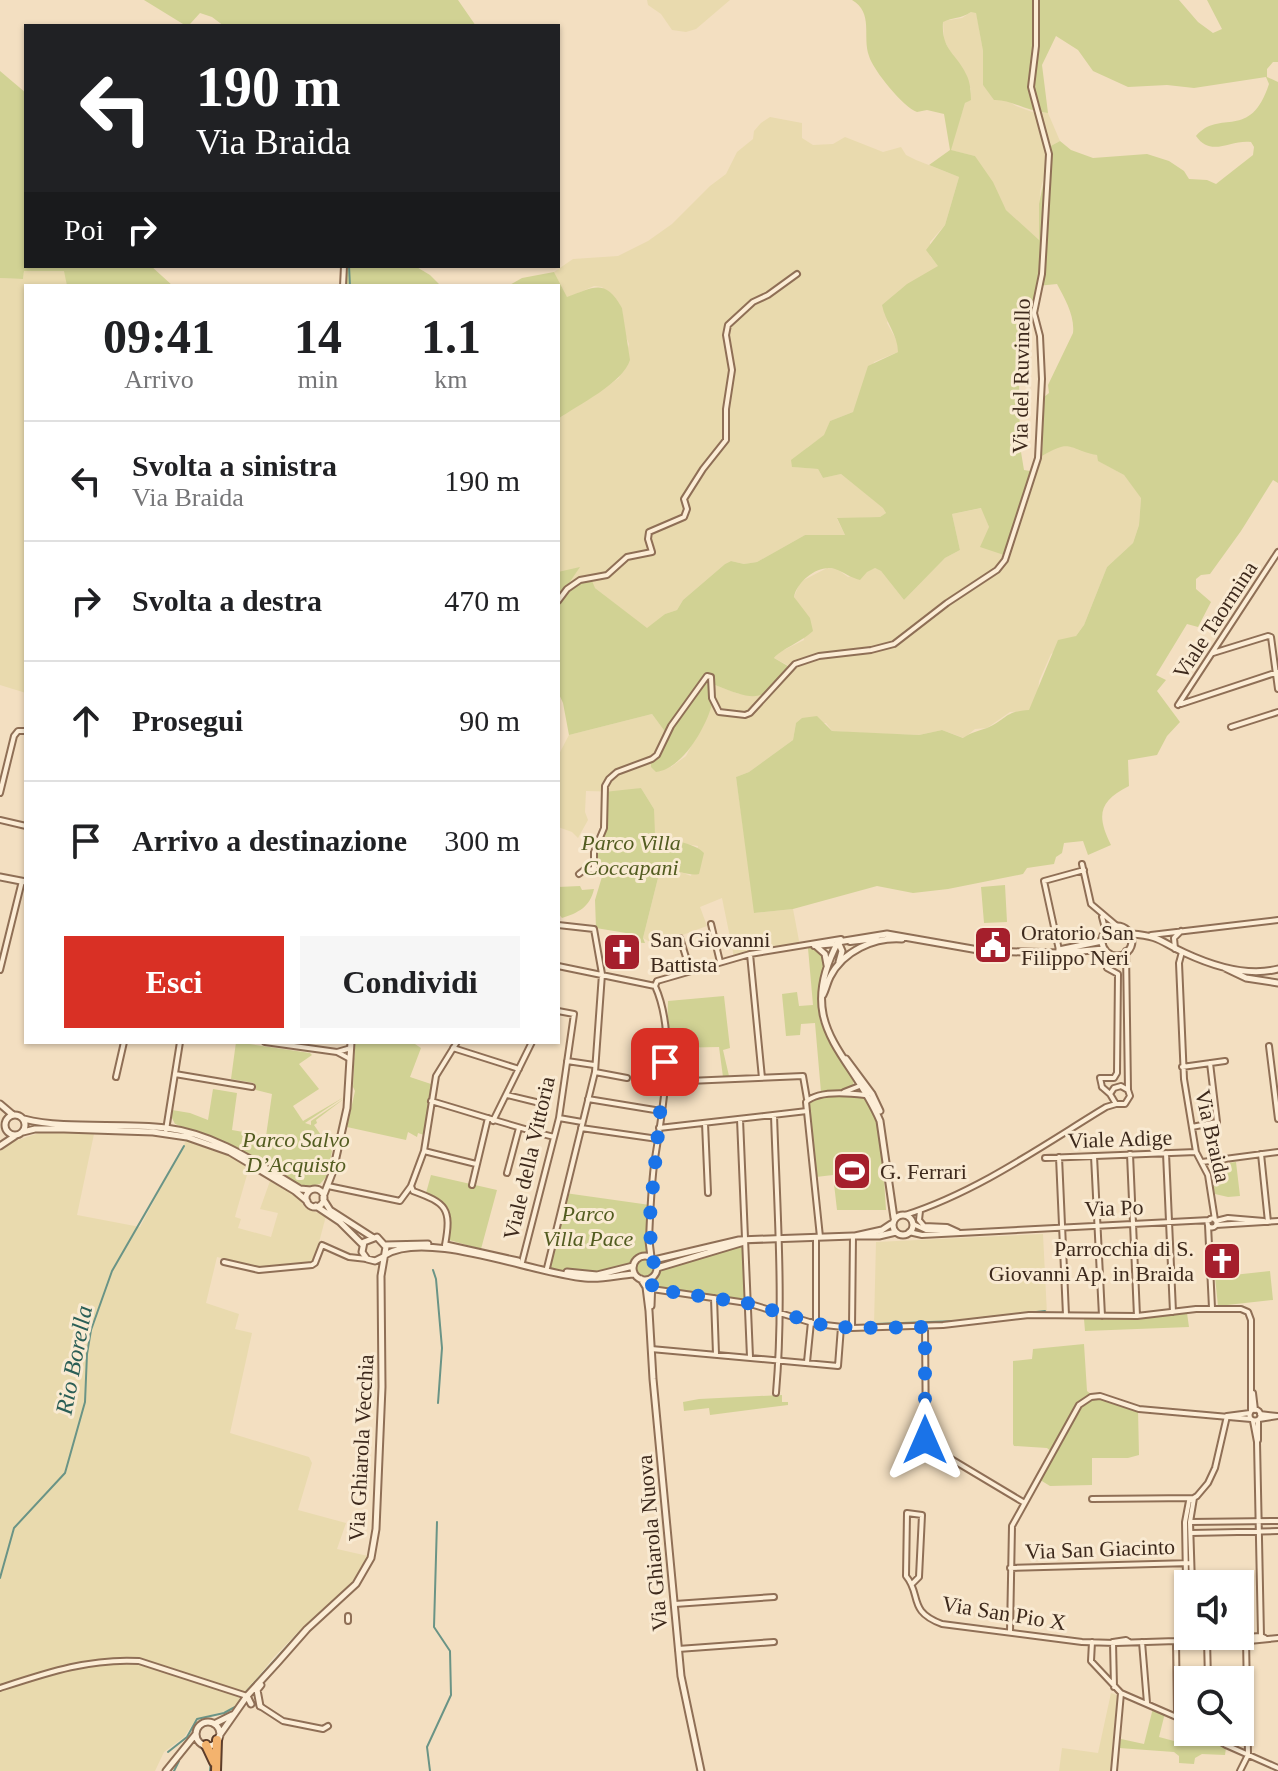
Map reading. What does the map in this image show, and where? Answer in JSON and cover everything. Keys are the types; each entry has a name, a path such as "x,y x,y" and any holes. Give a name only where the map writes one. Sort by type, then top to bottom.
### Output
{"highway":[{"path":"215,1771 218,1738"},
{"path":"204,1744 214,1760 215,1771"}],"street":[{"name":"Via del Ruvinello","path":"579,874 594,869 594,852 604,828 605,786 609,779 617,772 657,755 671,726 707,676 711,677 712,698 719,712 745,715 795,664 819,656 894,644 997,570 1005,560 1038,458 1042,379 1040,336 1034,313 1042,274 1049,154 1031,87 1036,46 1036,0"},
{"path":"560,598 580,580 607,575 627,557 652,552 647,535 649,532 684,517 687,509 684,499 726,440 726,409 732,370 726,335 728,325 753,302 797,274"},
{"name":"Viale Taormina","path":"1277,672 1178,705 1278,552"},
{"path":"1210,654 1268,636 1273,641 1278,689"},
{"path":"1231,727 1278,712"},
{"path":"0,793 14,736 18,731 24,731"},
{"path":"0,820 24,826"},
{"path":"854,1236 882,1230 903,1215 922,1210 1007,1168 1106,1107 1127,1102 1130,1096 1127,1080 1126,951 1132,941 1131,934 1091,904 1082,864"},
{"path":"1059,950 1044,881 1084,870"},
{"path":"0,876 23,881 0,970"},
{"path":"1101,914 1106,932"},
{"path":"1131,934 1150,935 1278,920"},
{"path":"711,924 720,962"},
{"path":"547,1268 595,1072 602,975 594,929 560,925"},
{"path":"1116,1104 1102,1087 1100,1078 1114,1078 1117,1074 1118,974 1107,968 1102,941 1106,932 1117,926"},
{"path":"1175,949 1174,938 1181,931"},
{"path":"560,966 656,983 750,954 887,934 984,951 1105,950 1126,963"},
{"path":"1132,941 1150,935 1175,949 1246,978 1278,983"},
{"path":"830,941 838,943 868,936"},
{"path":"680,938 690,971"},
{"path":"808,945 880,939 926,941"},
{"path":"837,966 848,955 880,939"},
{"path":"1050,952 1102,941"},
{"path":"838,943 828,966 822,996 823,1020 832,1043 876,1100"},
{"path":"822,996 841,956 838,943"},
{"path":"816,946 825,954 828,966"},
{"path":"1105,962 1126,951"},
{"name":"Via Braida","path":"1182,952 1179,963 1182,1067 1196,1152 1208,1175 1212,1201 1208,1238 1212,1308"},
{"path":"750,954 762,1078"},
{"path":"1225,968 1246,972 1278,969"},
{"path":"644,1256 649,1241 665,1082 665,1012 656,983"},
{"name":"Viale della Vittoria","path":"522,1262 559,1118 574,1014 560,1011"},
{"path":"832,1043 853,1067 880,1111 896,1232"},
{"path":"116,1077 124,1044"},
{"path":"166,1130 180,1044"},
{"path":"279,1044 337,1052 350,1059"},
{"path":"328,1186 400,1201 411,1186 424,1151 436,1076 456,1044"},
{"path":"493,1121 531,1044"},
{"path":"337,1052 351,1045"},
{"path":"316,1206 328,1186 347,1108 351,1045"},
{"path":"1269,1046 1278,1119"},
{"path":"453,1048 519,1069"},
{"name":"Viale della Vittoria","path":"567,1061 594,1065"},
{"path":"1182,1067 1225,1061"},
{"path":"1192,1127 1217,1122 1210,1063"},
{"path":"853,1067 880,1121"},
{"path":"595,1072 627,1078"},
{"path":"175,1074 252,1087"},
{"path":"665,1082 803,1076 808,1099 818,1237 814,1323 807,1362"},
{"path":"1102,1087 1114,1088 1127,1080"},
{"path":"808,1099 863,1086"},
{"path":"856,1093 863,1086"},
{"path":"1121,1086 1128,1090"},
{"path":"1106,1107 1114,1088"},
{"path":"842,1093 867,1095"},
{"path":"507,1095 540,1103"},
{"path":"588,1099 662,1111"},
{"path":"431,1101 554,1137"},
{"path":"0,1104 24,1119 166,1130 217,1142 300,1189 321,1192 330,1210 385,1245"},
{"path":"659,1128 807,1111"},
{"path":"0,1114 15,1136"},
{"path":"0,1139 14,1115"},
{"path":"774,1115 779,1239 776,1393"},
{"path":"472,1185 488,1118"},
{"path":"559,1118 658,1139"},
{"path":"23,1132 26,1126 24,1119"},
{"path":"740,1119 750,1357"},
{"path":"705,1123 708,1193"},
{"path":"507,1173 519,1128"},
{"path":"0,1146 23,1132 35,1129 166,1130 197,1139 230,1152 340,1222 381,1276"},
{"path":"424,1151 477,1164"},
{"name":"Viale Adige","path":"1045,1158 1196,1152"},
{"path":"1202,1162 1278,1152"},
{"path":"1166,1153 1173,1312"},
{"path":"1130,1154 1137,1316"},
{"path":"1261,1154 1269,1222"},
{"path":"1094,1156 1102,1316"},
{"path":"1059,1157 1066,1315"},
{"path":"307,1201 307,1195 325,1182 332,1170"},
{"path":"411,1186 413,1191 435,1197 442,1204 449,1226 445,1245"},
{"path":"890,1191 896,1209 912,1222 926,1230 958,1232"},
{"path":"634,1274 633,1266 637,1259 644,1256 653,1259 739,1240 879,1236 896,1232 901,1235 909,1232 912,1222 922,1210"},
{"path":"922,1210 919,1220 924,1226 947,1227 950,1230"},
{"path":"1212,1222 1278,1221"},
{"name":"Via Po","path":"909,1232 922,1235 1212,1222"},
{"path":"852,1328 854,1236"},
{"path":"353,1257 373,1237"},
{"path":"649,1241 657,1268"},
{"path":"224,1262 259,1270 312,1265 322,1245 370,1260 399,1248 442,1248 586,1279 634,1274 641,1279 652,1278 657,1268 745,1241"},
{"path":"385,1245 445,1245 547,1268 597,1275 633,1266"},
{"path":"383,1256 385,1245"},
{"name":"Via Ghiarola Vecchia","path":"181,1752 218,1738 247,1696 307,1629 346,1594 365,1571 371,1558 376,1529 381,1405 383,1256"},
{"name":"Via Ghiarola Nuova","path":"649,1311 652,1278"},
{"name":"Via Ghiarola Nuova","path":"641,1279 646,1287 649,1311 678,1649 701,1771"},
{"path":"652,1292 747,1303 814,1323 852,1328 925,1327 1029,1315 1137,1316 1212,1308 1219,1311 1241,1309 1250,1315 1263,1637"},
{"path":"714,1298 716,1354"},
{"path":"651,1349 838,1366 841,1327"},
{"path":"925,1327 926,1444 1023,1502"},
{"path":"1010,1632 1010,1535 1023,1502 1079,1405 1091,1397 1107,1396 1139,1409 1227,1416 1278,1416"},
{"path":"1190,1570 1185,1522 1189,1501 1208,1483 1215,1468 1227,1416"},
{"path":"1092,1499 1194,1498"},
{"path":"1189,1570 1194,1498"},
{"name":"Via San Pio X","path":"913,1583 919,1577 922,1515 907,1513 906,1576 913,1583 919,1609 933,1620 1092,1642 1174,1641"},
{"path":"1190,1522 1278,1521"},
{"path":"1191,1533 1278,1531"},
{"name":"Via San Giacinto","path":"1010,1568 1189,1563"},
{"path":"675,1604 774,1597"},
{"name":"Via San Pio X","path":"1254,1640 1278,1638"},
{"path":"678,1649 774,1642"},
{"path":"1092,1642 1091,1661 1114,1687 1121,1693 1174,1715"},
{"path":"1113,1642 1114,1687"},
{"path":"1142,1642 1147,1703"},
{"path":"1240,1771 1248,1755 1246,1650"},
{"path":"0,1688 71,1665 139,1661 247,1696 283,1721 323,1729 328,1726"},
{"path":"256,1703 262,1680"},
{"path":"1114,1771 1121,1693"},
{"path":"241,1705 256,1703"},
{"name":"Via Ghiarola Vecchia","path":"166,1771 202,1724 223,1722 235,1712"},
{"path":"214,1724 218,1738"},
{"path":"196,1734 204,1744"},
{"path":"1231,1746 1278,1768"}],"shaded area":[{"path":"647,0 730,0 696,29 686,32 672,30 661,14 648,5"},
{"path":"976,12 983,51 983,85 1016,106 1035,113 1048,113 1060,141 1047,148 1046,170 1040,191 1039,241 1006,210 975,156 950,150 965,103 971,99 971,89 944,40 943,21 962,18"},
{"path":"770,117 802,123 802,138 813,145 833,144 845,137 883,152 901,147 906,155 959,177 945,225 930,242 930,256 939,266 900,290 887,323 898,343 898,352 874,362 853,412 830,421 825,435 808,447 793,467 818,469 823,478 841,474 884,508 886,513 880,517 837,519 845,535 805,535 757,562 744,564 731,561 683,600 677,610 665,614 647,629 595,588 573,581 566,589 560,582 560,418 619,378 629,344 624,332 622,308 602,287 594,286 567,298 554,272 573,259 618,256 672,224 726,174 737,152 753,139 754,131"},
{"path":"24,271 65,271 67,284 24,284 24,692 0,685 0,278 23,279"},
{"path":"1061,445 1097,455 1099,461 1124,475 1141,497 1139,525 1133,543 1107,567 1084,625 1076,636 1051,654 1029,711 1010,712 987,728 975,729 964,738 942,730 919,735 863,733 832,731 826,723 796,723 793,740 749,772 736,777 755,913 793,909 800,946 734,957 722,898 700,907 707,926 655,945 643,938 659,874 678,871 691,876 698,846 674,842 654,833 654,809 641,788 623,792 586,791 585,812 588,820 578,838 560,828 560,752 569,735 652,714 666,733 671,767 686,756 710,710 715,685 739,694 793,668 774,658 804,640 794,597 800,582 827,568 837,569 848,577 875,568 881,571 904,600 945,558 960,550 952,514 982,508 989,527 1007,556 1042,456"},
{"path":"39,1133 94,1134 77,1215 140,1227 187,1139 221,1150 249,1168 235,1217 241,1219 238,1228 271,1237 278,1213 260,1209 270,1181 299,1198 305,1208 326,1216 311,1264 260,1268 217,1257 206,1303 239,1314 235,1329 252,1333 230,1433 309,1457 312,1463 298,1510 346,1523 337,1549 368,1556 355,1582 305,1625 273,1658 233,1709 196,1719 184,1737 164,1752 155,1771 0,1771 0,1150 9,1143"},
{"path":"1043,1234 1047,1314 874,1325 876,1242"},
{"path":"1111,1693 1117,1695 1110,1771 1059,1771 1062,1748 1098,1753"}],"green space":[{"path":"144,0 458,0 475,24 221,24 200,13 190,24 183,24"},
{"path":"852,0 1179,0 1198,22 1213,33 1222,29 1207,0 1278,0 1278,62 1273,62 1267,69 1267,77 1278,82 1278,483 1273,480 1210,574 1196,579 1196,589 1211,602 1198,627 1187,624 1156,675 1166,680 1157,691 1180,722 1167,736 1157,755 1128,760 1129,786 1111,797 1103,810 1103,825 1111,845 1088,855 1083,841 1064,843 1062,853 1056,857 1054,864 1027,868 1023,874 948,889 913,893 877,886 793,909 754,913 736,777 749,772 793,740 796,723 802,718 817,716 832,731 919,735 942,730 963,738 1010,714 1029,710 1058,640 1076,636 1084,625 1107,567 1133,543 1139,525 1141,498 1124,475 1098,461 1097,455 1065,446 1042,456 1044,397 1049,393 1048,385 1073,327 1069,308 1057,284 1037,286 1033,306 1018,305 1020,446 1024,470 1036,472 1007,556 980,547 989,527 981,508 952,514 960,550 945,558 904,600 881,571 875,568 860,580 829,568 816,571 799,585 794,597 810,618 813,631 774,658 793,669 773,688 758,696 715,685 709,714 692,746 666,769 656,772 651,767 651,761 666,733 652,714 569,735 560,696 560,572 580,567 567,586 580,576 590,576 595,588 647,628 665,614 677,610 683,600 731,561 744,564 757,562 805,535 845,535 837,518 880,517 886,513 841,474 823,478 818,469 792,467 791,460 824,435 830,421 853,412 868,366 898,352 882,305 907,284 938,266 926,250 945,225 959,177 929,165 950,150 944,114 911,109 883,79 869,56 863,11","holes":["976,13 983,51 983,85 994,100 1048,113 1042,65 1056,36 1078,50 1093,71 1128,87 1167,85 1194,88 1266,77 1269,84 1253,113 1244,119 1205,128 1196,136 1208,146 1215,147 1251,142 1253,155 1216,184 1189,179 1184,171 1169,161 1147,154 1093,158 1071,150 1060,141 1047,148 1039,204 1039,240 1006,210 993,182 975,156 951,150 971,93 966,74 944,39 943,22"]},
{"path":"0,71 24,91 24,268 153,268 171,284 67,284 64,271 24,271 23,279 0,278"},
{"path":"343,268 418,268 439,284 343,284"},
{"path":"554,272 567,297 591,288 604,289 616,298 622,308 630,360 626,369 609,385 560,418 560,284 512,284 522,278"},
{"name":"Parco Villa Coccapani","path":"641,788 654,809 655,834 694,846 704,853 699,874 669,871 659,874 643,938 645,943 628,942 626,933 596,928 595,900 604,870 597,866 595,858 606,817 604,792"},
{"path":"1005,885 1007,922 984,923 981,887"},
{"path":"560,887 594,889 586,905 562,918"},
{"path":"815,947 824,955 825,964 819,992 820,1021 830,1044 854,1077 853,1086 845,1090 821,1092 815,1023 801,1024 800,1035 786,1036 782,994 797,992 799,1006 813,1005 808,948"},
{"path":"724,996 730,1048 723,1050 729,1076 723,1077 719,1047 667,1048 668,1001"},
{"name":"Parco Salvo D’Acquisto","path":"236,1044 312,1055 299,1064 319,1089 293,1106 303,1121 344,1097 305,1123 311,1125 311,1121 345,1098 316,1120 314,1125 332,1151 327,1176 320,1184 301,1187 221,1141 175,1124 172,1110 208,1120 213,1089 237,1093 232,1130 266,1136 272,1094 256,1090 254,1083 231,1079"},
{"path":"355,1044 415,1044 421,1048 410,1077 431,1084 424,1135 418,1133 417,1137 408,1132 406,1140 347,1127 355,1091"},
{"path":"867,1090 880,1118 886,1210 837,1210 833,1175 816,1177 807,1100"},
{"path":"1236,1162 1240,1196 1215,1194 1213,1185 1222,1183 1219,1164"},
{"path":"431,1175 497,1190 481,1249 449,1240 447,1211 440,1200 426,1193"},
{"name":"Parco Villa Pace","path":"565,1193 650,1205 649,1261 652,1264 745,1241 747,1304 648,1291 644,1277 623,1273 599,1276 548,1269"},
{"path":"1270,1271 1273,1300 1218,1306 1215,1277"},
{"path":"1187,1313 1189,1327 1085,1331 1084,1319 1140,1319"},
{"path":"1084,1344 1087,1391 1093,1396 1138,1409 1139,1455 1092,1458 1092,1485 1050,1486 1037,1478 1053,1453 1047,1448 1013,1444 1013,1361 1032,1359 1033,1349"},
{"path":"782,1395 782,1402 788,1402 788,1405 710,1415 709,1408 684,1411 683,1402 699,1399"},
{"path":"1153,1708 1165,1713 1159,1737 1174,1741 1174,1746 1226,1748 1225,1755 1202,1754 1195,1758 1194,1764 1179,1763 1179,1756 1174,1752 1119,1748 1121,1739 1144,1744"}],"waterway":[{"path":"349,268 350,284"},
{"name":"Rio Borella","path":"0,1578 14,1528 65,1473 85,1402 91,1330 112,1271 184,1146"},
{"path":"433,1270 442,1348 438,1403"},
{"path":"983,1318 1045,1311"},
{"path":"875,1324 957,1321"},
{"path":"430,1771 427,1747 451,1695 450,1651 434,1627 437,1522"},
{"path":"246,1692 301,1631"},
{"path":"168,1752 187,1737 197,1719 224,1713 235,1707"},
{"path":"174,1771 179,1761"},
{"path":"210,1771 211,1761"}],"place":[{"name":"Oratorio San Filippo Neri","path":"993,945"},
{"name":"San Giovanni Battista","path":"622,952"},
{"name":"G. Ferrari","path":"852,1171"},
{"name":"Parrocchia di S. Giovanni Ap. in Braida","path":"1222,1261"}],"route":[{"path":"665,1062 650,1216 651,1258 657,1268 652,1278 652,1289 747,1303 826,1326 925,1327 925,1440"}]}
